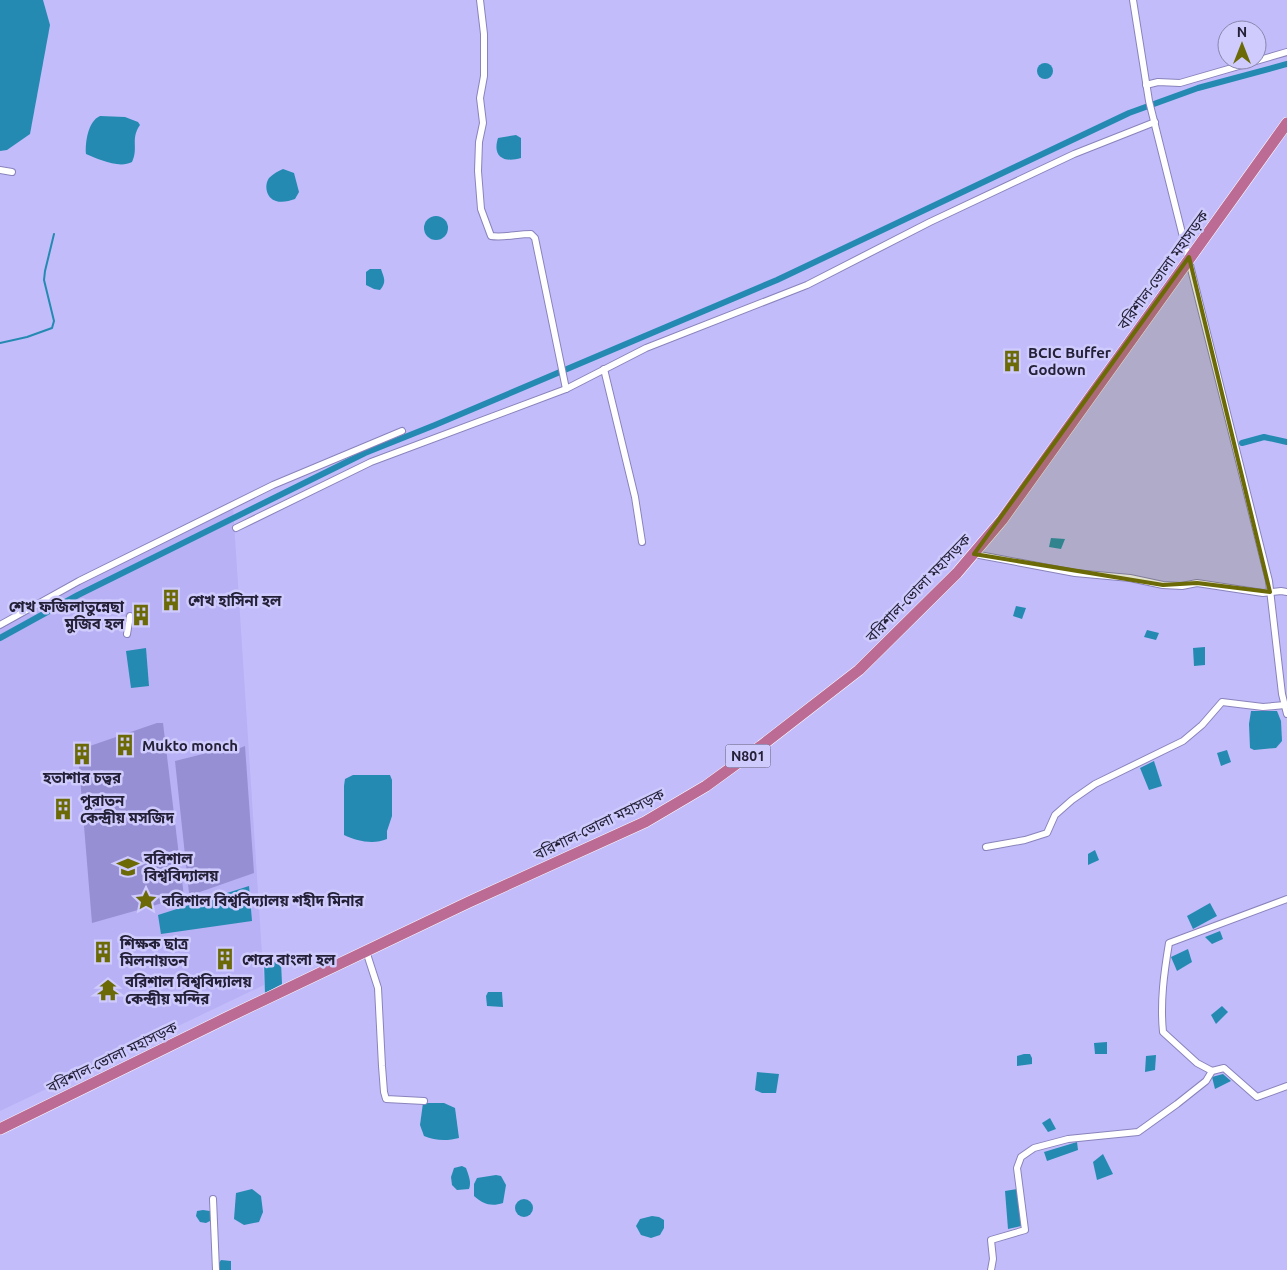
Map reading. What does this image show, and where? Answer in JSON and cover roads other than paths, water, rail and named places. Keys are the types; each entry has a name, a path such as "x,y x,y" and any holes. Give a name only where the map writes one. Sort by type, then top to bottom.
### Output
{"highway":[{"name":"বরিশাল-ভোলা মহাসড়ক","path":"0,1129 366,951 645,822 706,786 859,670 957,573 1002,520 1287,123"}],"street":[{"path":"480,0 484,34 484,76 480,98 483,123 478,154 481,209 491,236 531,234 534,238 566,389"},
{"path":"1133,0 1149,101 1269,582 1282,694 1287,714"},
{"path":"1146,85 1158,82 1180,84 1287,52"},
{"path":"236,528 371,462 566,389 646,348 807,285 930,222 1074,154 1142,126 1154,119"},
{"path":"0,170 12,172"},
{"path":"604,369 635,497 642,542"},
{"path":"0,625 79,581 273,484 402,431"},
{"path":"974,554 1075,573 1130,578 1163,585 1182,586 1197,584 1263,593 1287,592"},
{"path":"127,634 130,616"},
{"path":"986,847 1025,840 1047,833 1055,815 1072,800 1095,784 1183,741 1202,726 1222,702 1263,708 1285,706"},
{"path":"1287,898 1169,943 1161,1010 1163,1032 1197,1063 1212,1071 1224,1068 1257,1097 1287,1086"},
{"path":"366,951 378,988 382,1066 386,1099 424,1101"},
{"path":"991,1270 993,1259 991,1240 1025,1230 1017,1168 1022,1157 1034,1148 1068,1139 1138,1132 1178,1104 1206,1081 1212,1071"},
{"path":"213,1199 216,1270"}],"water":[{"path":"0,0 43,0 50,25 30,134 7,150 0,151"},
{"path":"1045,63 1051,65 1053,71 1051,77 1045,79 1039,77 1037,71 1039,65"},
{"path":"100,116 125,117 138,122 140,125 135,139 135,152 132,162 115,164 86,154 90,127"},
{"path":"516,135 521,138 521,158 509,160 501,157 497,150 498,138"},
{"path":"283,169 294,173 299,192 295,199 278,202 268,194 267,181"},
{"path":"436,216 444,220 448,228 444,236 436,240 428,236 424,228 428,220"},
{"path":"370,269 381,269 384,282 380,290 366,285 366,272"},
{"path":"1051,538 1065,539 1061,549 1049,547"},
{"path":"1016,606 1026,608 1022,619 1013,616"},
{"path":"1147,630 1159,633 1156,640 1144,637"},
{"path":"1205,647 1205,665 1194,666 1193,648"},
{"path":"146,648 149,686 131,688 126,651"},
{"path":"1251,711 1277,711 1281,721 1282,741 1276,748 1254,750 1250,748 1249,724"},
{"path":"1227,750 1231,762 1221,766 1217,753"},
{"path":"1154,761 1162,786 1149,790 1140,768"},
{"path":"353,775 390,775 392,780 392,816 387,831 387,839 376,842 365,841 344,835 345,779"},
{"path":"1095,850 1099,860 1088,865 1088,854"},
{"path":"249,886 252,921 161,934 158,915"},
{"path":"1210,903 1217,916 1193,929 1187,916"},
{"path":"1220,931 1223,939 1212,944 1205,937"},
{"path":"1188,949 1192,962 1177,971 1171,957"},
{"path":"264,962 281,962 282,984 265,993"},
{"path":"488,992 502,992 503,1007 487,1006 486,996"},
{"path":"1222,1006 1228,1012 1216,1024 1211,1015"},
{"path":"1107,1042 1107,1054 1095,1054 1094,1043"},
{"path":"1030,1054 1032,1064 1017,1066 1017,1056"},
{"path":"1156,1055 1155,1070 1145,1072 1146,1056"},
{"path":"757,1072 779,1074 776,1093 762,1093 755,1090"},
{"path":"1223,1074 1231,1081 1215,1089 1212,1077"},
{"path":"423,1103 444,1103 455,1108 459,1138 441,1140 424,1136 420,1125"},
{"path":"1050,1118 1056,1129 1048,1132 1042,1123"},
{"path":"1077,1142 1078,1150 1047,1161 1044,1152"},
{"path":"1103,1154 1113,1174 1097,1180 1093,1162"},
{"path":"462,1166 466,1168 470,1186 469,1189 457,1190 452,1185 451,1177 454,1168"},
{"path":"501,1176 506,1185 503,1203 487,1204 474,1196 474,1184 477,1178"},
{"path":"252,1189 261,1196 263,1212 259,1222 244,1225 234,1219 236,1193"},
{"path":"1017,1189 1021,1226 1008,1229 1005,1191"},
{"path":"520,1199 528,1199 533,1204 531,1215 520,1217 515,1212 515,1204"},
{"path":"197,1211 210,1211 211,1214 210,1221 206,1223 200,1222 196,1216"},
{"path":"652,1216 664,1220 664,1228 660,1235 651,1238 641,1235 636,1226 640,1219"},
{"path":"221,1260 231,1261 231,1270 218,1270"}],"waterway":[{"path":"0,638 78,595 365,453 777,280 1129,113 1198,88 1287,64"},
{"path":"0,343 27,337 52,328 54,321 44,280 54,234"},
{"path":"1242,443 1264,437 1287,442"}],"place":[{"name":"BCIC Buffer Godown","path":"1012,361"},
{"name":"শেখ হাসিনা হল","path":"171,600"},
{"name":"শেখ ফজিলাতুন্নেছা মুজিব হল","path":"141,615"},
{"name":"Mukto monch","path":"125,745"},
{"name":"হতাশার চত্বর","path":"82,754"},
{"name":"পুরাতন কেন্দ্রীয় মসজিদ","path":"63,809"},
{"name":"বরিশাল বিশ্ববিদ্যালয়","path":"128,867"},
{"name":"বরিশাল বিশ্ববিদ্যালয় শহীদ মিনার","path":"146,900"},
{"name":"শিক্ষক ছাত্র মিলনায়তন","path":"103,952"},
{"name":"শেরে বাংলা হল","path":"225,959"},
{"name":"বরিশাল বিশ্ববিদ্যালয় কেন্দ্রীয় মন্দির","path":"108,990"}]}
